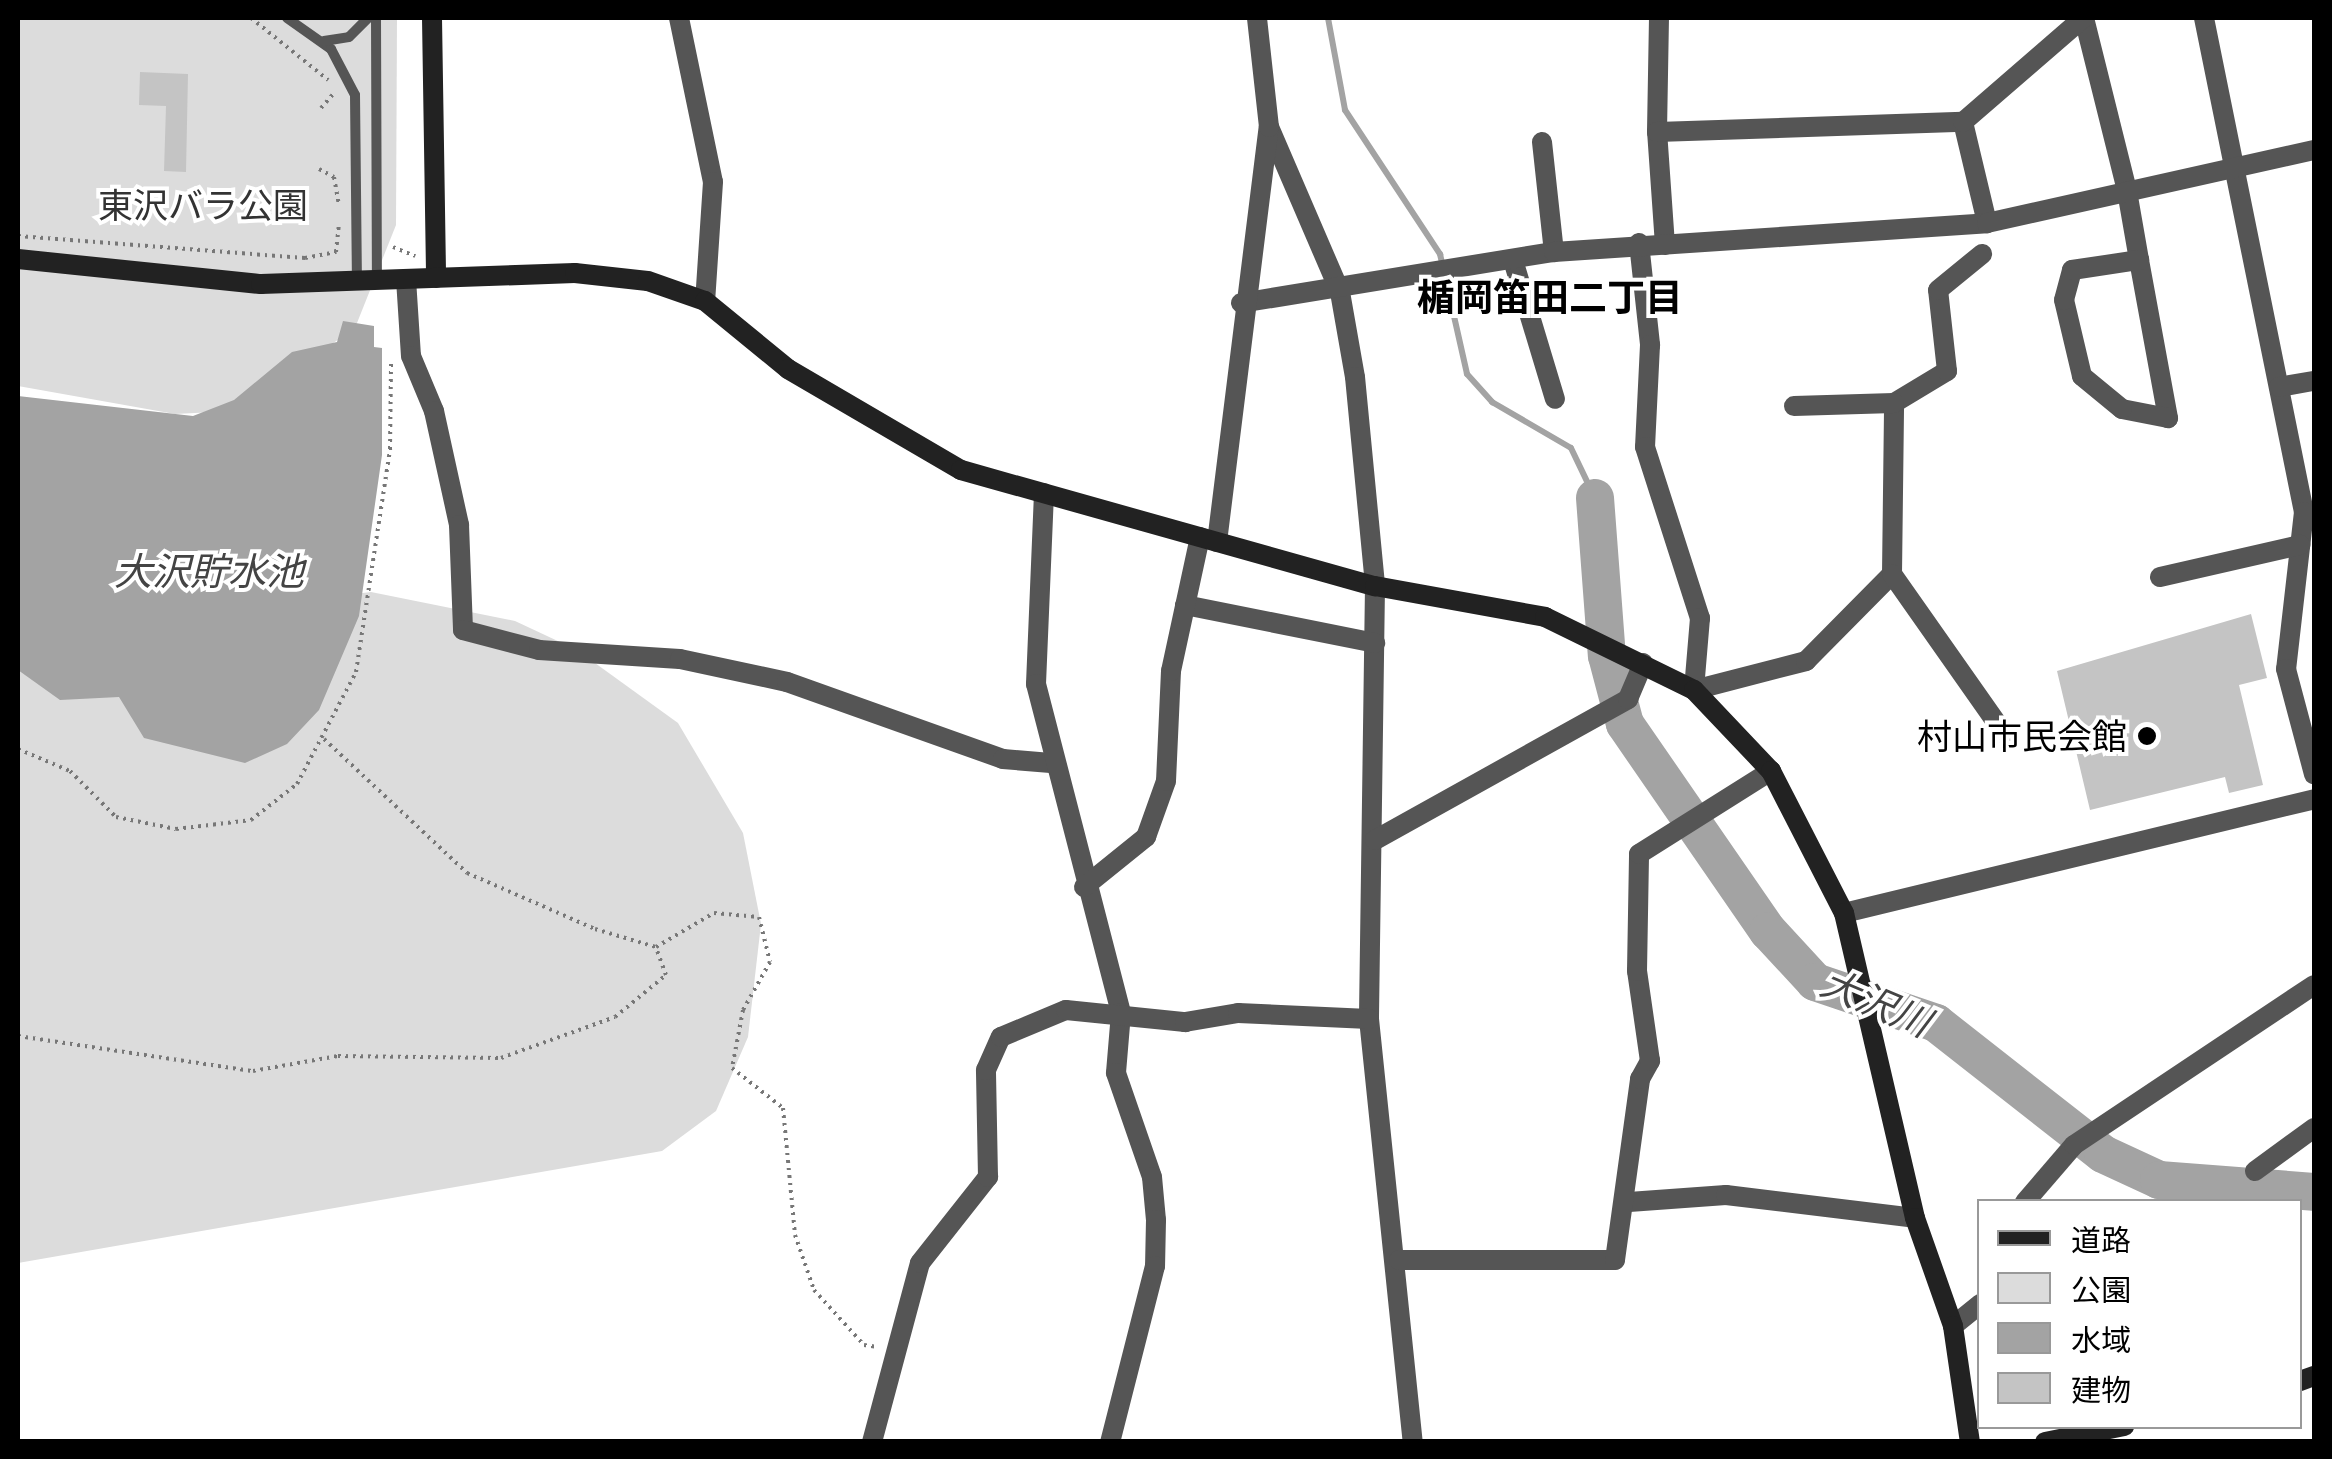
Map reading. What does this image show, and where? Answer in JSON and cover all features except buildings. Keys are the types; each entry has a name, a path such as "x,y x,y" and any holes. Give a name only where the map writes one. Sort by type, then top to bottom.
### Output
{"street":[{"path":"432,18 436,278"},
{"path":"680,18 713,182 705,301"},
{"path":"1084,887 1146,837 1166,782 1171,672 1185,605 1209,540 1240,303 1269,127 1257,18"},
{"path":"1658,18 1657,132 1664,245"},
{"path":"1657,132 1963,122 2084,18 2126,191 2139,260 2168,418 2122,409 2082,376 2064,300 2072,270 2139,260"},
{"path":"2204,18 2304,512 2286,669 2314,774"},
{"path":"1963,122 1988,223"},
{"path":"1269,127 1340,292 1376,586 1375,840 1369,1019 1399,1260 1413,1442"},
{"path":"1542,142 1554,252"},
{"path":"1240,303 1340,292 1554,252 1639,243 1664,245 1988,223 2235,171 2314,150"},
{"path":"1639,243 1650,345 1645,448 1700,618 1694,690"},
{"path":"1794,406 1894,403 1948,371 1938,290 1982,254"},
{"path":"18,258 260,284 576,274 648,280 705,301 885,432 961,470 1376,586 1582,632 1694,690 1771,771 1844,913 1861,971 1916,1218 1953,1326 1970,1442"},
{"path":"1513,260 1555,400"},
{"path":"406,279 410,356 434,411 460,525 463,630 539,650 680,659 787,682 1003,760 1052,763"},
{"path":"2279,387 2314,381"},
{"path":"1894,403 1892,574 2006,736"},
{"path":"1044,494 1036,684 1084,887 1121,1013 1116,1072 1152,1177 1156,1266 1110,1442"},
{"path":"2160,577 2300,544"},
{"path":"1694,690 1806,661 1892,574"},
{"path":"1185,605 1376,643"},
{"path":"1375,840 1620,701 1643,663"},
{"path":"1399,1260 1615,1260 1629,1202 1640,1079 1650,1061 1636,971 1639,854 1771,771"},
{"path":"1844,913 2314,799"},
{"path":"2028,1199 2074,1145 2096,1134 2314,985"},
{"path":"872,1442 901,1351 920,1262 988,1177 986,1070 1001,1037 1066,1010 1369,1019"},
{"path":"2255,1171 2314,1128"},
{"path":"1629,1202 1726,1195 1916,1218"},
{"path":"1953,1326 1977,1306"},
{"path":"2045,1442 2109,1429"}],"lane":[{"path":"287,18 320,41 355,94 367,280"},
{"path":"320,41 349,36 368,18"},
{"path":"367,280 376,18"}],"path":[{"path":"250,18 333,85 336,95 320,108"},
{"path":"18,236 327,256 339,242 338,188 320,169"},
{"path":"390,239 405,256 435,256"},
{"path":"18,749 70,771 116,817 176,829 251,820 297,784 356,672 390,450 391,355"},
{"path":"18,1036 233,1070 338,1056 501,1058 615,1017 666,975 656,947 467,873 324,739"},
{"path":"656,947 714,913 760,917 770,962 743,1010 732,1068 783,1108 796,1234 814,1290 864,1345 901,1351"}],"green space":[{"name":"東沢バラ公園","path":"18,18 397,18 396,225 355,328 235,411 175,414 18,386"},
{"path":"371,592 515,621 577,650 678,723 743,833 761,924 748,1037 716,1111 662,1151 18,1263 18,634"}],"water":[{"name":"大沢貯水池","path":"343,321 374,326 374,347 382,348 382,455 359,616 319,710 287,744 245,763 144,738 119,697 60,700 18,670 18,396 193,416 234,400 292,352 337,342"}],"waterway":[{"path":"1328,18 1345,110 1440,254 1467,374 1492,402 1571,448 1595,498"},
{"name":"大沢川","path":"1595,498 1607,656 1625,724 1768,931 1815,982 1936,1023 2103,1154 2159,1180 2314,1192"}],"place":[{"name":"村山市民会館","path":"2147,736"}],"district":[{"name":"楯岡笛田二丁目","path":"1550,297"}]}
